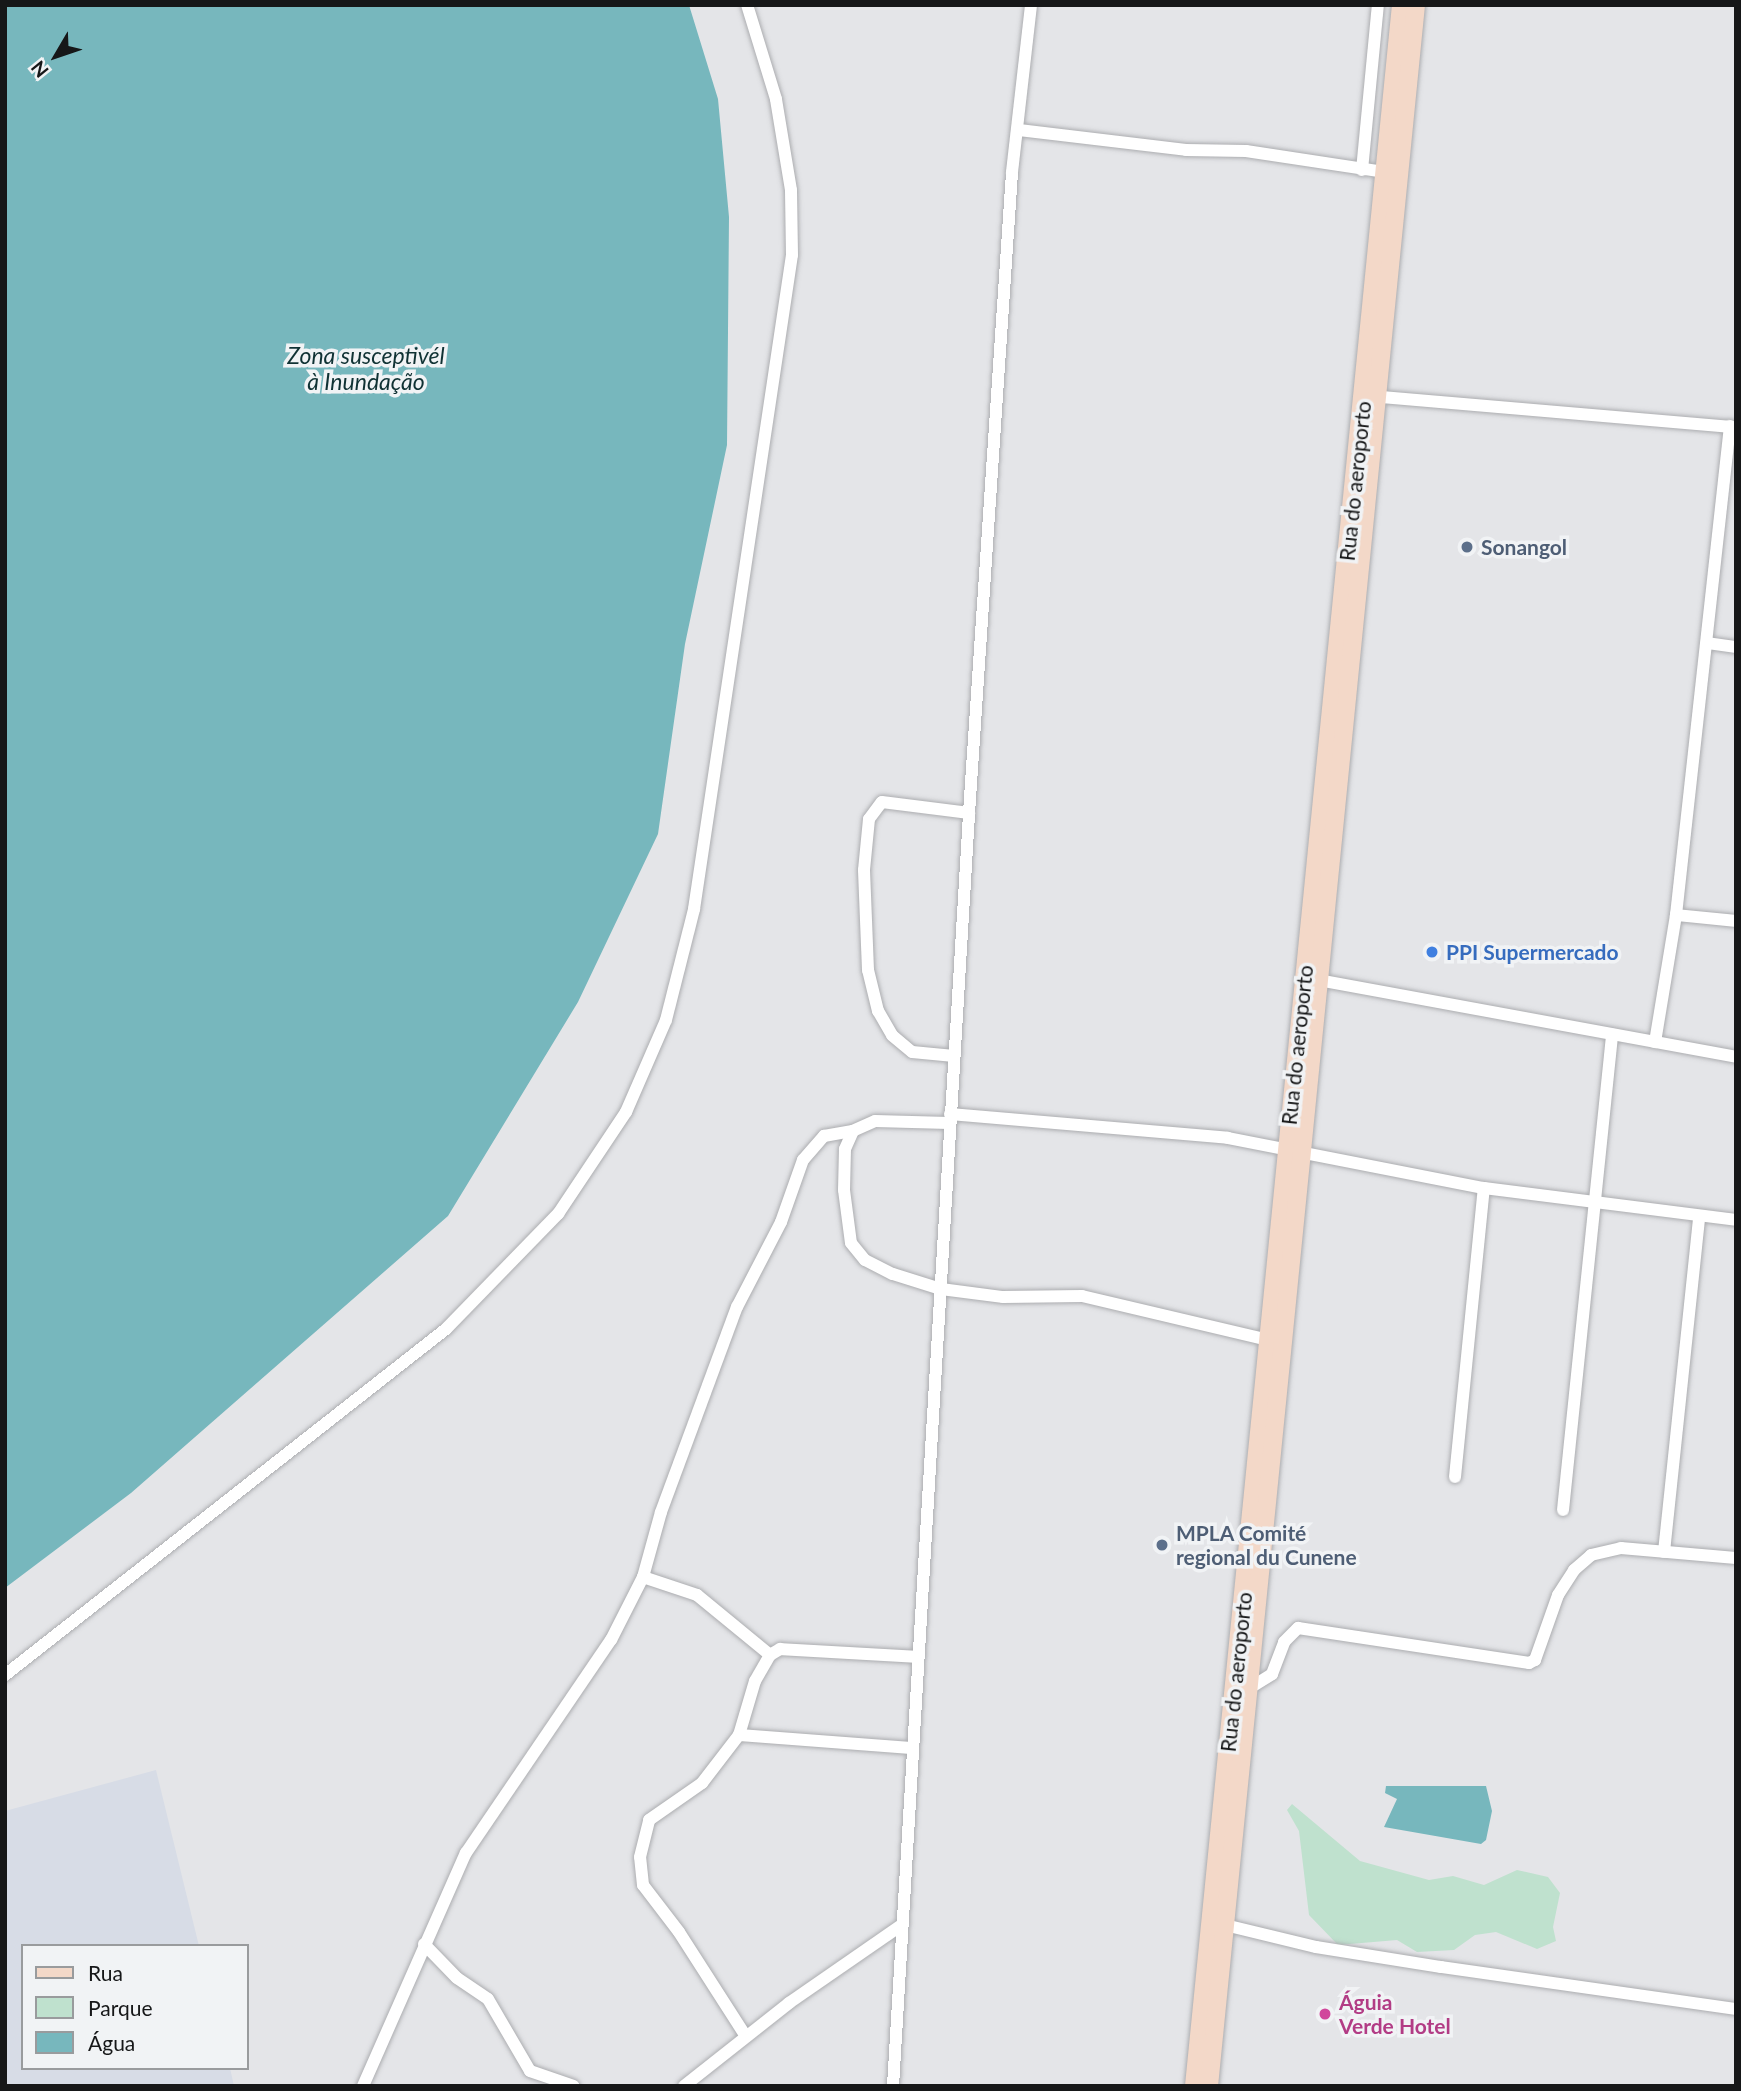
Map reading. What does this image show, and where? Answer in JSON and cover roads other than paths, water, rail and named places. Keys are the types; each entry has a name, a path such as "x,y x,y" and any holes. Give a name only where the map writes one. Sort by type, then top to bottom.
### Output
{"main road":[{"name":"Rua do aeroporto","path":"1209,2086 1225,1925 1268,1340 1318,980 1370,396 1385,172 1401,5"},
{"name":"Rua do aeroporto","path":"1194,2086 1241,1691 1370,396 1416,5"}],"street":[{"path":"5,1675 446,1329 558,1214 625,1112 666,1020 694,909 793,255 791,190 776,99 747,5"},
{"path":"893,2086 900,1926 969,813 1020,80 1031,5"},
{"path":"1362,170 1377,5"},
{"path":"1018,130 1186,150 1245,151 1385,172"},
{"path":"1370,396 1733,426 1676,915 1655,1042"},
{"path":"1707,643 1736,647"},
{"path":"954,1056 912,1052 892,1035 877,1011 868,970 864,870 869,819 882,802 969,813"},
{"path":"1676,915 1736,921"},
{"path":"1318,980 1736,1057"},
{"path":"1563,1510 1598,1205 1612,1035"},
{"path":"363,2086 466,1853 611,1640 643,1577 660,1513 737,1307 781,1222 803,1160 824,1136 853,1130 875,1121 950,1118 1213,1137 1484,1188 1598,1205 1736,1220"},
{"path":"853,1130 845,1149 844,1190 855,1251 893,1275 941,1289 1003,1297 1082,1296 1268,1340"},
{"path":"1455,1477 1484,1188"},
{"path":"1664,1552 1699,1217"},
{"path":"1241,1691 1272,1674 1284,1642 1298,1628 1529,1663 1535,1660 1558,1595 1574,1570 1591,1555 1621,1548 1736,1558"},
{"path":"643,1577 697,1595 770,1655"},
{"path":"745,2035 640,1877 649,1820 702,1783 739,1735 747,1697 770,1655 789,1647 918,1657"},
{"path":"739,1735 912,1748"},
{"path":"1225,1925 1316,1947 1736,2009"},
{"path":"684,2086 745,2035 900,1926"},
{"path":"424,1944 457,1978 488,1999 530,2071 574,2086"}],"water":[{"name":"Zona susceptivél à Inundação","path":"5,5 689,5 718,99 729,217 727,445 685,644 658,834 578,1002 448,1216 131,1493 5,1588"},
{"path":"1386,1786 1486,1786 1492,1811 1486,1840 1481,1844 1384,1827 1397,1799 1385,1793"}],"place":[{"name":"Sonangol","path":"1467,547"},
{"name":"PPI Supermercado","path":"1432,952"},
{"name":"MPLA Comité regional du Cunene","path":"1162,1545"},
{"name":"Águia Verde Hotel","path":"1325,2014"}]}
